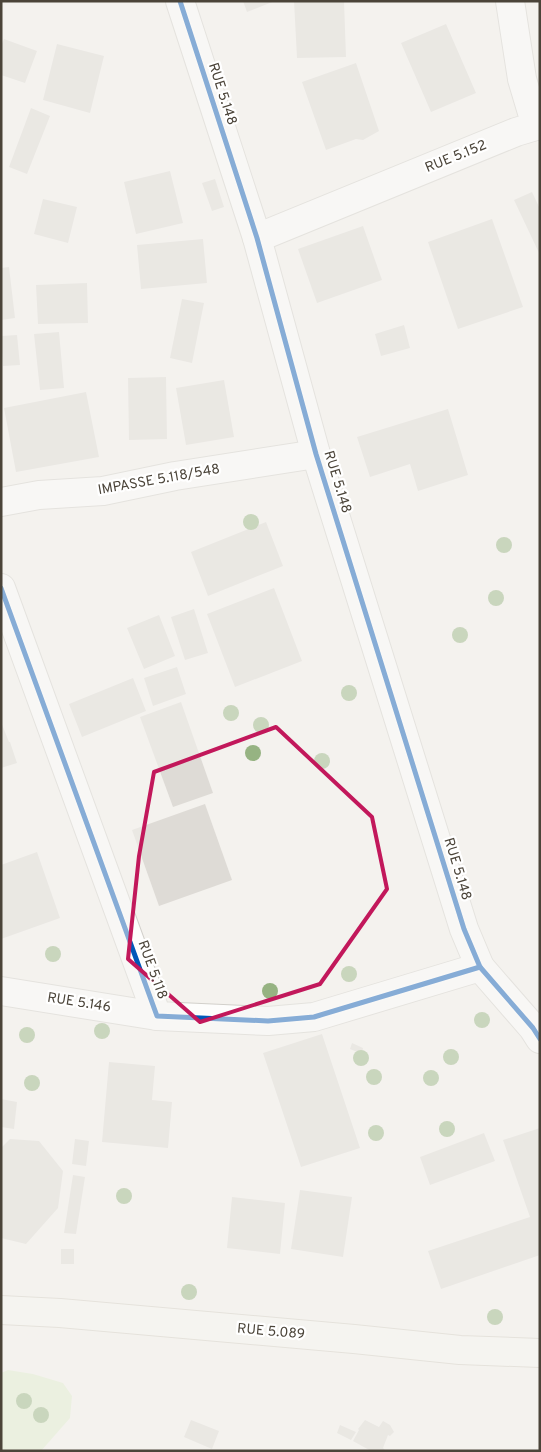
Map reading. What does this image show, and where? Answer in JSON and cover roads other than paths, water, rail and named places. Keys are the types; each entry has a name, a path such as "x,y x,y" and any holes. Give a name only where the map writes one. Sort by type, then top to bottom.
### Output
{"street":[{"name":"RUE 5.148","path":"180,1 257,238 316,454 464,929 480,967"},
{"name":"RUE 5.152","path":"257,238 516,132 539,128 522,79 510,1"},
{"name":"IMPASSE 5.118/548","path":"1,502 39,495 103,491 175,476 316,454"},
{"name":"RUE 5.118","path":"1,588 157,1016 268,1021 314,1017 480,967"},
{"path":"480,967 538,1031"},
{"name":"RUE 5.146","path":"1,990 157,1016"},
{"name":"RUE 5.089","path":"1,1310 60,1313 324,1336 460,1350 540,1352"}]}
